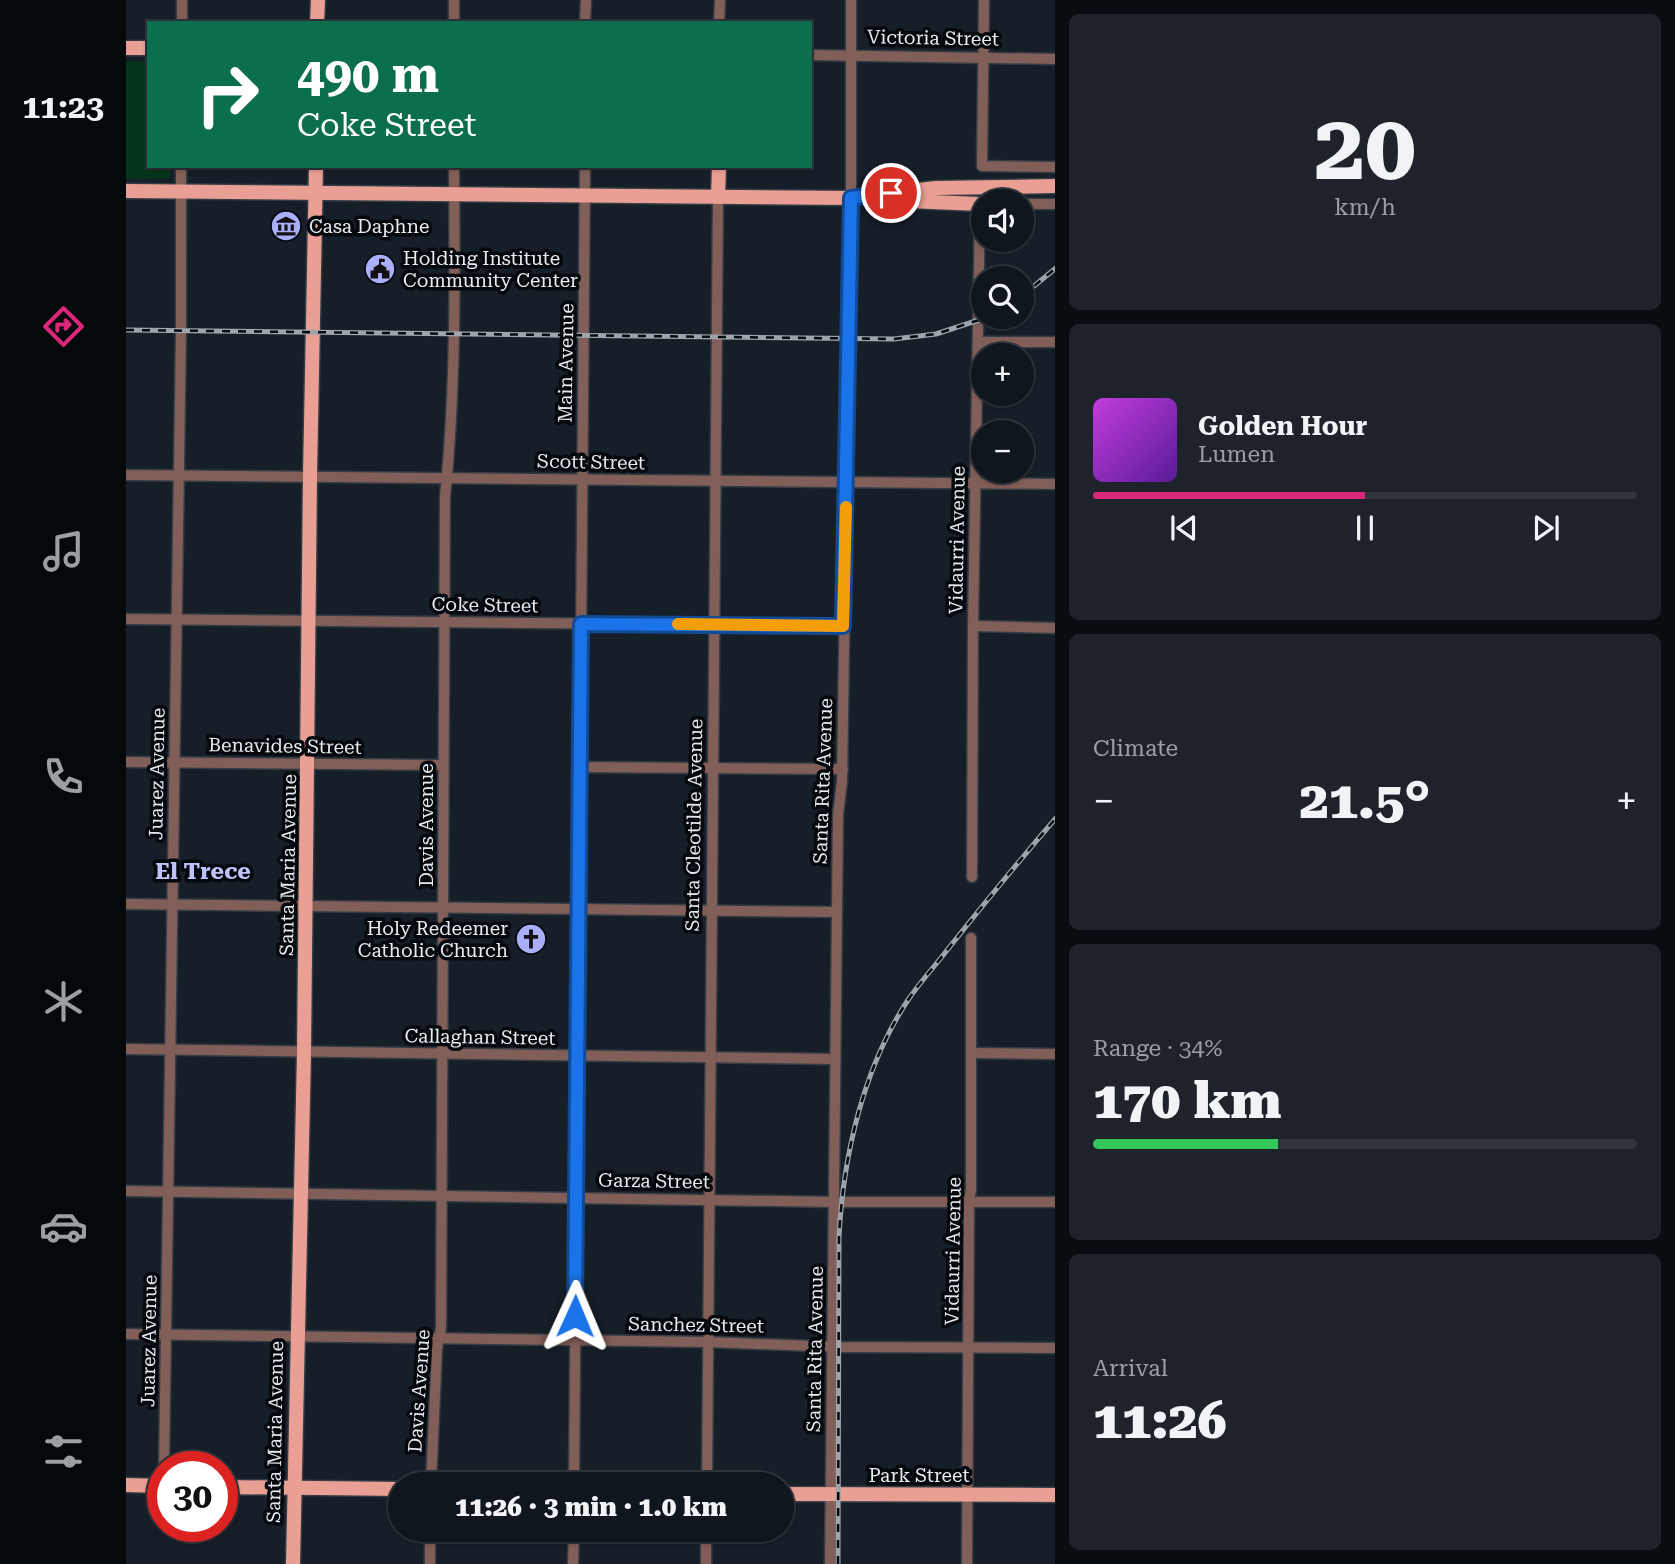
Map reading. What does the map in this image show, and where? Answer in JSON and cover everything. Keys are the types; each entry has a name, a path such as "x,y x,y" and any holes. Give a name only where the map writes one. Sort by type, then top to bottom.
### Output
{"main road":[{"path":"317,0 317,21"},
{"path":"126,48 147,48"},
{"name":"Santa Maria Avenue","path":"293,1564 307,906 310,476 316,168"},
{"name":"Santa Cleotilde Avenue","path":"718,197 719,168"},
{"path":"851,198 936,187 1055,186"},
{"path":"126,191 851,198 971,204"},
{"path":"126,1485 147,1486"},
{"path":"238,1487 388,1489"},
{"name":"Park Street","path":"794,1494 1055,1495"}],"street":[{"path":"182,0 182,21"},
{"path":"454,0 454,21"},
{"path":"585,21 586,0"},
{"path":"719,21 720,0"},
{"name":"Santa Rita Avenue","path":"830,1564 838,815 843,775 851,198 851,0"},
{"path":"984,0 982,166 1055,167"},
{"name":"Victoria Street","path":"812,55 1055,59"},
{"name":"Juarez Avenue","path":"164,1451 181,168"},
{"name":"Davis Avenue","path":"432,1472 439,1338 442,1328 444,622 446,478 453,347 454,168"},
{"name":"Main Avenue","path":"574,1472 584,168"},
{"name":"Santa Cleotilde Avenue","path":"706,1472 718,197"},
{"path":"1034,204 1055,204"},
{"name":"Vidaurri Avenue","path":"977,420 981,252"},
{"path":"979,342 1055,342"},
{"name":"Scott Street","path":"126,475 971,483"},
{"name":"Scott Street","path":"975,483 1055,484"},
{"name":"Vidaurri Avenue","path":"972,877 975,483"},
{"name":"Coke Street","path":"126,619 843,626"},
{"path":"973,626 1055,628"},
{"name":"Benavides Street","path":"126,762 443,765"},
{"path":"580,767 713,768 843,775"},
{"path":"126,904 837,912"},
{"name":"Vidaurri Avenue","path":"967,1564 971,938"},
{"name":"Callaghan Street","path":"126,1049 835,1059"},
{"path":"972,1053 1055,1054"},
{"name":"Garza Street","path":"126,1191 835,1202 1055,1202"},
{"name":"Sanchez Street","path":"126,1334 708,1342 833,1347 1055,1348"},
{"path":"429,1564 430,1542"},
{"path":"573,1564 574,1542"},
{"path":"706,1542 706,1564"}],"green space":[{"path":"126,61 147,62 147,168 170,168 170,177 126,179"}],"railway":[{"path":"1034,286 1055,269"},
{"path":"126,330 894,339 936,334 971,323"},
{"path":"838,1564 839,1237 845,1176 858,1114 879,1054 908,1000 1055,819"}],"slow traffic":[{"path":"678,624 843,626 846,507"}],"place":[{"name":"Casa Daphne","path":"286,226"},
{"name":"Holding Institute Community Center","path":"380,269"},
{"name":"Holy Redeemer Catholic Church","path":"531,939"}],"district":[{"name":"El Trece","path":"203,871"}],"route":[{"path":"575,1316 581,624 843,626 851,198 891,193"}]}
